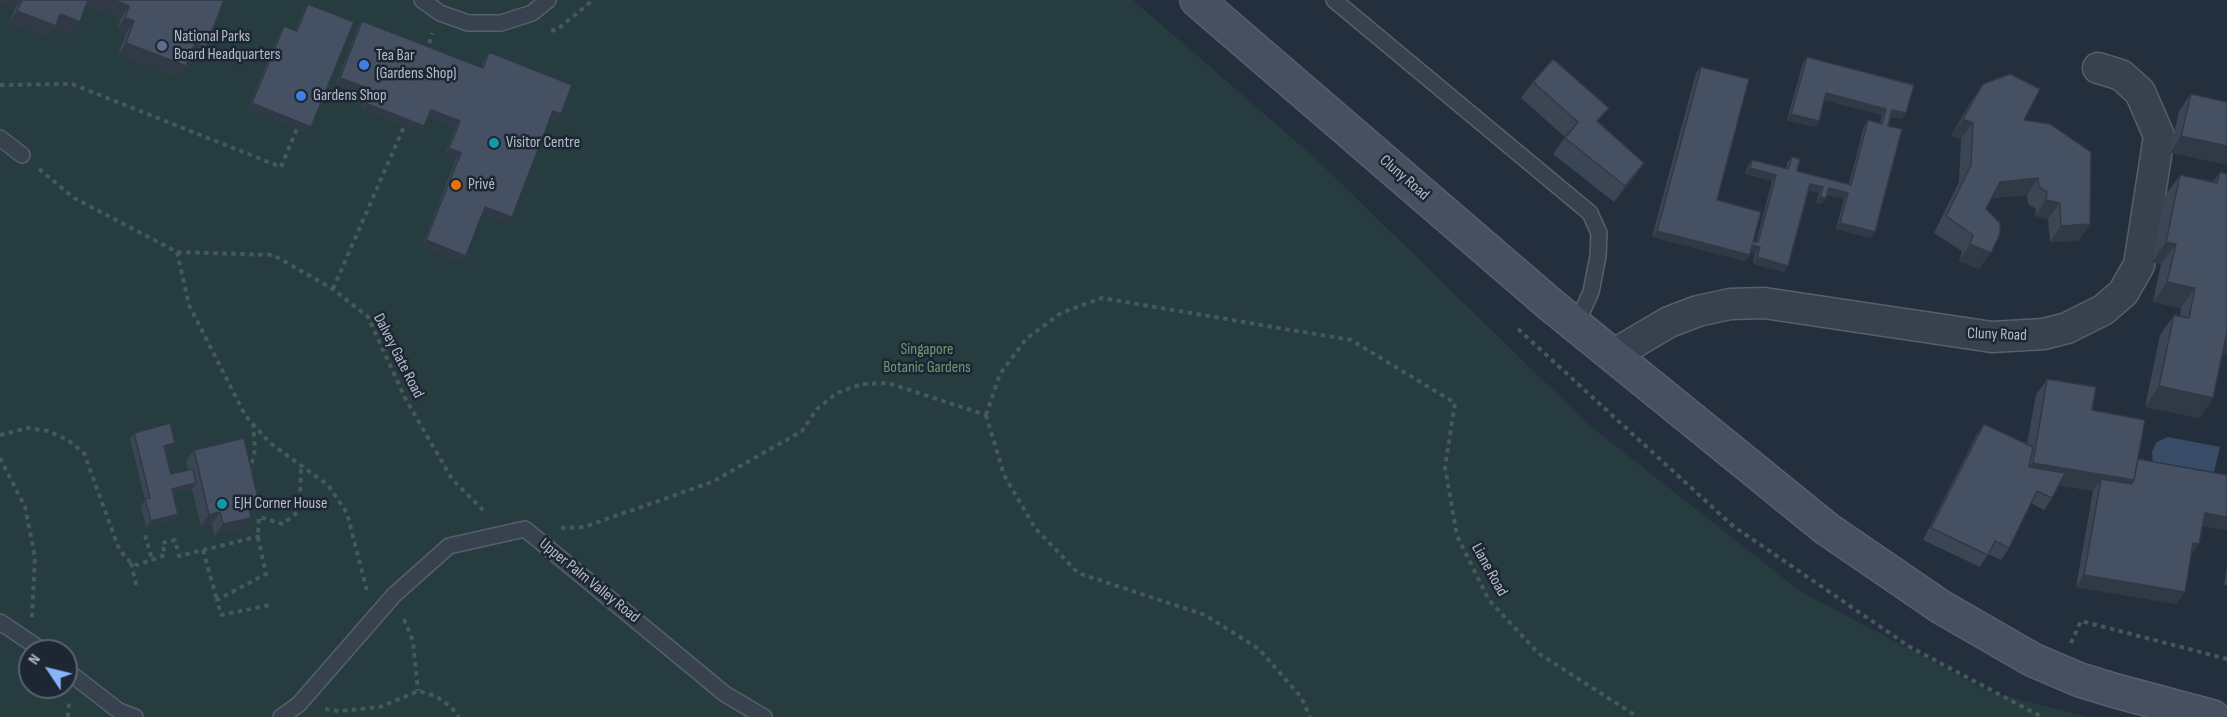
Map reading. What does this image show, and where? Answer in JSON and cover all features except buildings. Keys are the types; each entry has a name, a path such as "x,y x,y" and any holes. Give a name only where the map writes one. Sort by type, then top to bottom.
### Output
{"street":[{"name":"Cluny Road","path":"1209,3 1576,325 1827,529 1941,607 2033,660 2116,692 2213,717"},
{"name":"Cluny Road","path":"1612,355 1669,322 1698,311 1730,304 1764,303 1992,337 2044,334 2067,328 2096,314 2123,293 2139,265 2159,136 2140,92 2121,75 2098,68"}],"lane":[{"path":"422,0 440,13 468,23 501,23 532,13 548,0"},
{"path":"1334,0 1590,213 1599,232 1598,256 1591,292 1576,325"},
{"path":"0,138 22,155"},
{"name":"Upper Palm Valley Road","path":"281,717 299,704 394,595 450,546 525,529 725,694 764,717"},
{"path":"0,622 26,639"},
{"path":"78,679 118,711 135,717"}],"path":[{"path":"424,62 440,13"},
{"path":"0,85 72,84 281,167 302,116"},
{"path":"333,289 409,117"},
{"name":"Dalvey Gate Road","path":"22,155 74,198 177,252 273,255 333,289 368,317 406,400 452,479 494,521 525,529 584,527 712,483 802,430 817,409 837,393 862,384 888,383 986,415"},
{"path":"177,252 189,305 245,415 270,443 328,485 347,513 358,546 373,618"},
{"name":"Liane Road","path":"986,415 1000,374 1026,339 1061,313 1101,298 1351,340 1455,403 1445,467 1447,479 1457,536 1489,600 1538,653 1638,717"},
{"path":"1518,329 1734,526 1910,647 2043,717"},
{"path":"986,415 1004,475 1035,528 1078,573 1205,615 1259,649 1301,697 1310,717"},
{"path":"249,477 255,448 253,424"},
{"path":"0,435 27,428 48,431 68,440 84,453 119,549 130,562 136,565 165,555 162,543 175,540 179,556 258,537"},
{"path":"0,458 25,507 35,556 37,639"},
{"path":"259,517 283,524 300,510 301,464"},
{"path":"217,600 266,574 258,537 260,536 257,507"},
{"path":"145,535 152,560"},
{"path":"203,550 221,615 270,605"},
{"path":"130,562 137,588"},
{"path":"394,595 413,641 418,691"},
{"path":"2058,671 2081,621 2227,658"},
{"path":"299,704 339,711 380,707 418,691 436,696 451,707 459,717"}],"green space":[{"name":"Singapore Botanic Gardens","path":"0,0 1133,0 1315,158 1589,425 1800,591 1990,692 2088,717 0,717"}],"water":[{"path":"2168,437 2220,447 2214,472 2180,466 2173,472 2153,464 2152,451 2157,442"}],"place":[{"name":"National Parks Board Headquarters","path":"162,46"},
{"name":"Tea Bar (Gardens Shop)","path":"364,65"},
{"name":"Gardens Shop","path":"301,96"},
{"name":"Visitor Centre","path":"494,143"},
{"name":"Privé","path":"456,185"},
{"name":"EJH Corner House","path":"222,504"}]}
